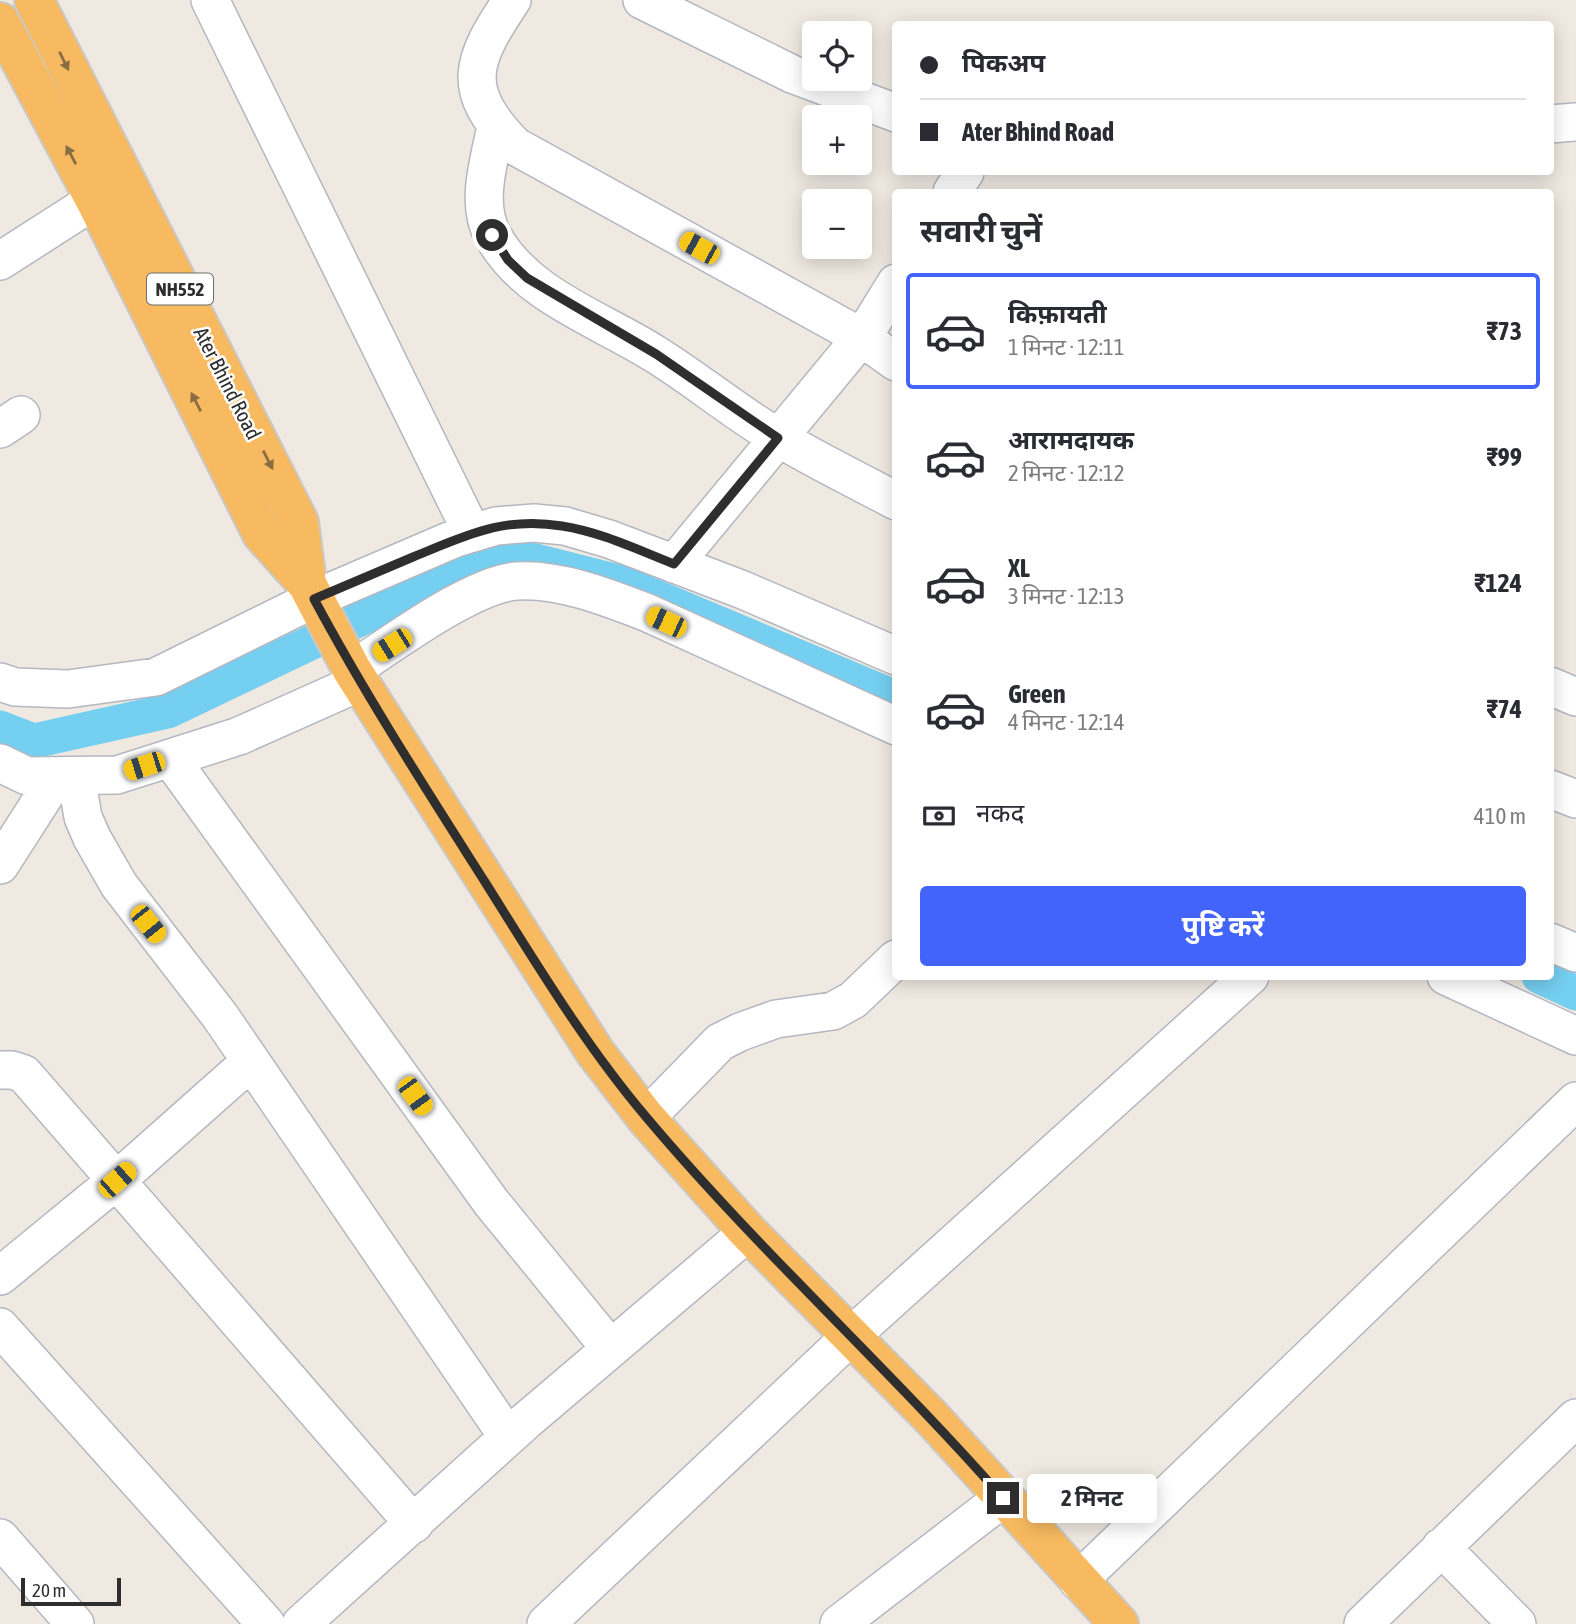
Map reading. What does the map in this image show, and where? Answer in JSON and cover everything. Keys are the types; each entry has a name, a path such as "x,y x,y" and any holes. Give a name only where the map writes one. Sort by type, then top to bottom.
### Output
{"highway":[{"name":"Ater Bhind Road","path":"34,0 299,522 312,596"},
{"name":"Ater Bhind Road","path":"0,22 95,200 262,534 312,596 351,669 595,1052 646,1118 748,1231 932,1418 1119,1624"}],"street":[{"path":"211,0 472,533"},
{"path":"476,81 486,38 512,0"},
{"path":"642,0 792,74 892,112"},
{"path":"455,51 476,81 484,108 496,127 515,146 860,337 892,359"},
{"path":"1554,124 1576,122"},
{"path":"496,127 488,169 485,215 492,235 508,260 527,278 656,354 778,438 892,499"},
{"path":"0,261 95,200"},
{"path":"674,564 860,337 892,289"},
{"path":"0,682 15,687 68,689 156,677 312,596 456,538 496,526 534,523 565,526 608,539 743,590 892,654"},
{"path":"0,763 27,776 117,775 239,736 461,601 487,588 516,581 541,582 608,598 648,613 892,724"},
{"path":"1554,688 1576,696"},
{"path":"170,758 491,1202 610,1348"},
{"path":"0,865 67,776"},
{"path":"67,776 104,862 148,924 220,1016 508,1437"},
{"path":"1554,791 1576,799"},
{"path":"1554,944 1576,953"},
{"path":"646,1118 720,1042 776,1018 833,1011 853,1000 892,963"},
{"path":"546,1624 851,1336 1246,980"},
{"path":"1455,980 1576,1036"},
{"path":"0,1276 117,1180 250,1062"},
{"path":"0,1070 24,1074 414,1524"},
{"path":"1078,1581 1576,1101"},
{"path":"301,1624 508,1437 748,1231"},
{"path":"0,1327 266,1624"},
{"path":"1363,1624 1576,1418"},
{"path":"839,1624 1003,1498"},
{"path":"0,1538 75,1624"},
{"path":"1441,1547 1517,1624"}],"waterway":[{"path":"0,728 34,741 168,711 500,552 622,583 892,696"},
{"path":"1548,980 1576,993"}],"route":[{"path":"492,235 508,260 527,278 656,354 778,438 674,564 565,526 534,523 496,526 456,538 314,599 342,654 534,960 595,1052 646,1118 748,1231 932,1418 1003,1498"}]}
